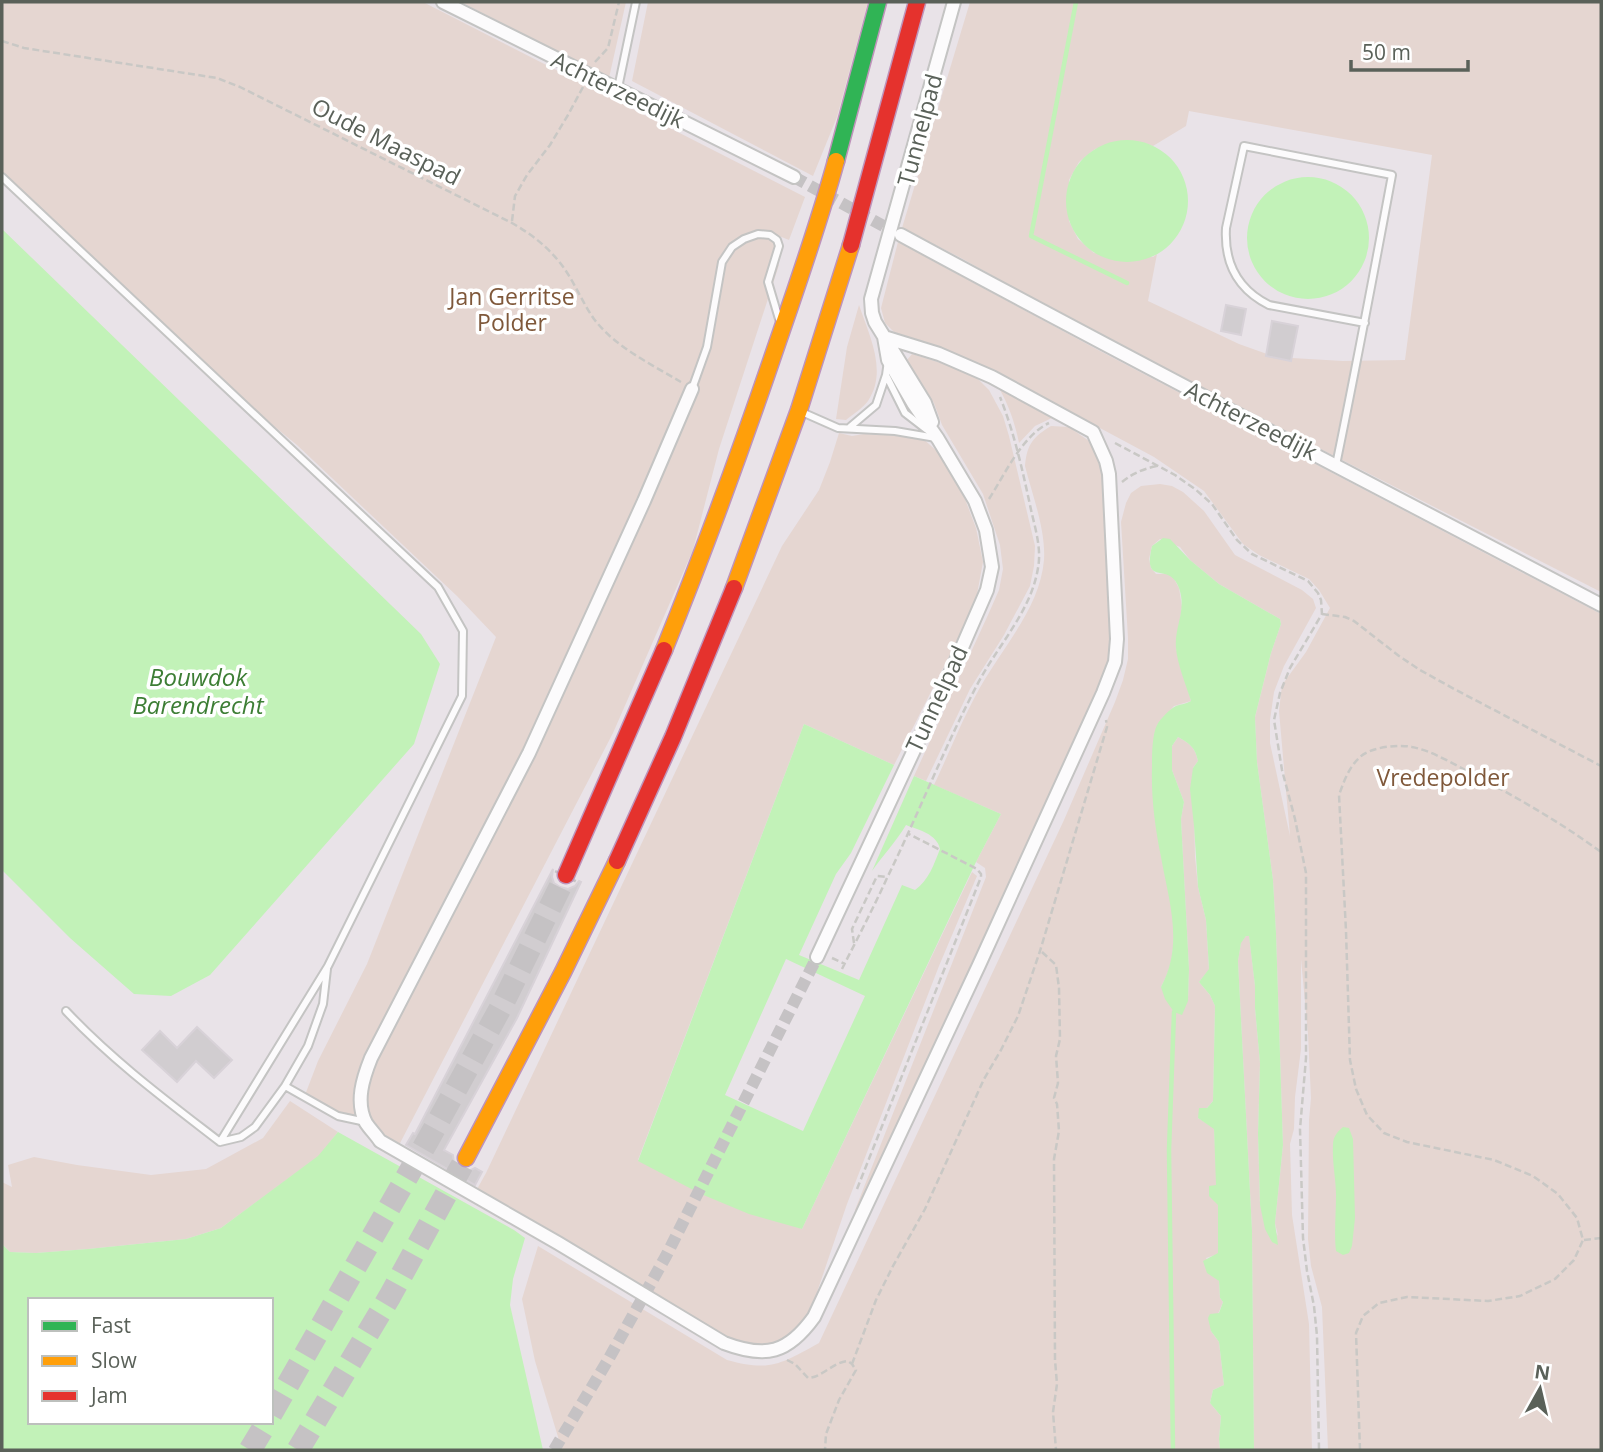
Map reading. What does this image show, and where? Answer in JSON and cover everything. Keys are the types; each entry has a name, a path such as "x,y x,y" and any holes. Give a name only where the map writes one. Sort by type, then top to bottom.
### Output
{"highway":[{"path":"566,875 654,673 739,456 832,179 878,2"},
{"path":"466,1158 585,929 653,785 731,595 799,411 828,321 868,187 917,2"}],"street":[{"name":"Achterzeedijk","path":"443,2 794,177"},
{"name":"Tunnelpad","path":"938,439 925,403 874,322 872,299 954,2"},
{"name":"Achterzeedijk","path":"901,236 1601,605"},
{"name":"Tunnelpad","path":"817,957 954,664 987,590 992,567 981,513 888,360 884,337"},
{"path":"692,390 639,514 529,753 371,1058 362,1081 360,1102 366,1122 380,1141 558,1243 724,1343 739,1349 774,1350 787,1345 801,1334 814,1317 973,977 1115,662 1117,639 1109,474 1093,432 992,377 939,354 884,337"}],"lane":[{"path":"617,90 636,2"},
{"path":"1336,465 1365,323 1392,174 1244,146 1226,228 1230,265 1235,275 1257,299 1269,305 1365,323"},
{"path":"2,177 438,587 463,631 462,695 328,966 220,1142"},
{"path":"692,390 707,347 722,262 732,247 758,234 770,235 777,240 779,246 768,282 783,331"},
{"name":"Tunnelpad","path":"888,360 886,375 905,413 938,439"},
{"path":"850,428 876,405 886,375"},
{"path":"799,411 838,428 895,431 938,439"},
{"path":"220,1142 241,1137 255,1127 285,1086 308,1046 323,1004 328,966"},
{"path":"66,1011 132,1075 220,1142"},
{"path":"285,1086 338,1116 366,1122"}],"path":[{"path":"512,223 515,196 527,175 551,145 594,64 608,48 619,2"},
{"name":"Oude Maaspad","path":"2,41 24,48 217,78 512,223 548,248 562,265 594,319 608,334 692,390"},
{"name":"Tunnelpad","path":"854,943 888,877 978,683 1024,610 1036,577 1040,556 1038,540 1018,452 992,377"},
{"path":"981,513 1030,436 1046,424 1069,420"},
{"path":"1093,432 1195,489 1212,504 1237,540 1252,554 1308,581 1318,593 1322,614 1290,668 1280,693 1274,720 1282,770 1306,873 1306,1058 1300,1129 1305,1260 1316,1326 1319,1450"},
{"path":"1110,503 1119,486 1131,474 1158,466"},
{"path":"1322,614 1354,621 1420,670 1601,766"},
{"path":"852,1364 876,1300 925,1209 984,1079 1018,1016 1107,727 1103,693"},
{"path":"1360,1450 1356,1333 1363,1316 1379,1303 1407,1297 1488,1301 1520,1296 1555,1279 1574,1260 1583,1240 1577,1218 1558,1194 1533,1176 1494,1160 1407,1142 1384,1133 1367,1115 1356,1089 1350,1060 1339,795 1346,775 1361,756 1387,746 1412,747 1444,759 1518,798 1601,852"},
{"path":"856,1192 981,877 980,871 973,866 907,833"},
{"path":"842,969 854,943 852,929 877,876 888,877"},
{"path":"1040,951 1056,965 1059,988 1060,1039 1056,1056 1058,1083 1054,1098 1059,1131 1055,1160 1056,1384 1053,1412 1056,1450"},
{"path":"1583,1240 1601,1238"},
{"path":"774,1350 795,1364 808,1378 814,1378 841,1361 848,1361 856,1370 839,1400 826,1434 825,1450"}],"green space":[{"name":"Jan Gerritse Polder","path":"2,2 423,2 805,197 789,240 779,236 772,256 779,265 719,449 693,550 613,733 398,1147 351,1115 349,1120 305,1095 318,1061 367,964 496,637 457,596 297,445 231,391 2,172"},
{"path":"461,2 626,2 609,78"},
{"path":"648,2 868,2 837,117 813,176 632,81"},
{"path":"970,2 1601,2 1601,592 1107,340 902,228","holes":["1189,111 1432,155 1405,360 1292,358 1291,361 1267,356 1148,301 1157,254 1153,257 1094,253 1078,239 1069,221 1069,180 1079,162 1095,149 1134,141 1153,146 1186,126"]},
{"name":"Vredepolder","path":"898,242 1601,614 1601,1450 1328,1450 1322,1307 1311,1266 1308,1239 1311,1098 1301,959 1301,1049 1294,1129 1290,1144 1292,1215 1309,1324 1312,1450 1254,1450 1252,1230 1238,961 1241,942 1249,935 1260,1063 1260,1205 1278,1236 1275,1223 1283,1145 1276,933 1273,880 1257,762 1255,717 1281,624 1280,619 1219,584 1190,560 1180,547 1160,539 1152,546 1149,559 1156,574 1169,574 1179,588 1182,607 1176,648 1191,701 1174,706 1157,725 1174,933 1171,961 1161,987 1188,1001 1189,969 1181,819 1184,802 1172,770 1172,746 1178,737 1191,746 1198,761 1193,768 1195,857 1198,887 1206,920 1209,970 1199,982 1215,1006 1213,1101 1198,1118 1214,1128 1218,1254 1206,1258 1219,1281 1220,1298 1223,1302 1211,1331 1219,1342 1224,1385 1213,1390 1210,1403 1221,1416 1220,1450 562,1450 535,1361 522,1299 538,1246 727,1360 754,1365 775,1364 819,1343 1064,820 1115,702 1128,659 1121,522 1131,493 1141,486 1160,484 1183,492 1204,511 1235,555 1302,590 1313,599 1316,608 1284,666 1274,692 1270,720 1270,743 1290,836 1279,711 1282,685 1306,652 1330,608 1319,590 1309,579 1259,555 1243,544 1204,491 1154,457 992,370 894,332 885,323 881,308"},
{"path":"859,305 875,353 877,365 874,389 866,404 846,420 836,419 847,347"},
{"path":"912,354 960,369 976,377 989,390 1003,416 1009,436 1035,546 1030,586 1004,635 970,689 926,781 914,776 999,590 1003,569 1000,545 983,494 942,425 934,403 907,360"},
{"path":"999,388 1054,417 1035,426 1019,443 1006,401"},
{"path":"1051,426 1069,427 1089,441 1101,464 1110,592 1110,658 1105,676 1031,839 857,1212 855,1210 986,877 985,868 976,862 1001,814 934,785 978,692 1022,622 1036,592 1044,560 1044,548 1041,524 1025,466 1032,442"},
{"path":"839,433 852,436 920,436 939,453 965,499 976,528 983,562 975,605 894,765 804,724 638,1160 802,1229 972,872 977,876 939,966 847,1204 803,1329 790,1342 742,1349 476,1191 782,546 819,490"},
{"path":"290,1101 338,1132 319,1156 221,1228 186,1239 36,1253 10,1252 2,1244 2,1182 12,1187 8,1165 34,1157 151,1175 206,1169 263,1138"}],"water":[{"path":"1127,140 1150,145 1170,158 1183,178 1188,201 1183,224 1170,244 1150,257 1127,262 1104,257 1084,244 1071,224 1066,201 1071,178 1084,158 1104,145"},
{"path":"1308,177 1331,182 1351,195 1364,215 1369,238 1364,261 1351,281 1331,294 1308,299 1285,294 1265,281 1252,261 1247,238 1252,215 1265,195 1285,182"},
{"name":"Bouwdok Barendrecht","path":"2,229 421,634 440,664 414,744 210,975 171,996 134,994 70,938 2,870"},
{"path":"1163,538 1170,539 1219,584 1280,619 1281,624 1255,717 1257,762 1273,880 1276,933 1283,1145 1275,1223 1278,1245 1272,1242 1265,1229 1260,1205 1260,1063 1249,936 1241,943 1238,961 1252,1230 1254,1450 1220,1450 1221,1416 1210,1403 1213,1390 1224,1385 1219,1342 1211,1331 1208,1318 1210,1314 1219,1313 1223,1302 1220,1298 1219,1281 1207,1273 1203,1261 1218,1253 1218,1205 1209,1196 1209,1186 1216,1185 1214,1129 1198,1118 1199,1108 1207,1108 1213,1101 1215,1006 1199,982 1209,969 1206,920 1198,887 1190,789 1193,768 1198,761 1191,746 1178,737 1172,746 1172,770 1184,802 1181,819 1189,969 1188,1001 1182,1015 1174,1012 1161,987 1172,955 1173,923 1154,812 1153,740 1157,725 1166,714 1176,706 1191,701 1176,648 1182,604 1179,588 1175,580 1151,567 1152,546"},
{"path":"804,724 894,765 851,853 836,874 799,955 859,980 902,885 915,890 927,877 940,849 938,844 927,833 906,825 872,871 914,776 1001,814 802,1229 749,1214 701,1194 638,1161","holes":["786,959 865,996 803,1131 725,1095"]},
{"path":"1343,1127 1349,1128 1353,1139 1355,1218 1352,1246 1349,1253 1343,1255 1336,1251 1333,1142"},
{"path":"338,1132 514,1230 525,1238 513,1279 510,1305 543,1450 2,1450 2,1244 10,1252 36,1253 186,1239 221,1228 318,1156"}],"building":[{"path":"1226,305 1246,309 1241,335 1221,331"},
{"path":"1272,321 1298,326 1291,361 1266,356"},
{"path":"553,869 554,883 560,887 568,889 581,882 517,1018 444,1150 453,1155 454,1165 459,1170 467,1172 475,1168 482,1172 475,1185 406,1145 413,1133 415,1134"},
{"path":"197,1027 232,1060 214,1078 196,1061 177,1082 142,1050 160,1031 177,1048"}],"waterway":[{"path":"1076,2 1031,236 1127,283"},
{"path":"1173,1450 1169,1150 1174,1012"}],"tunnel":[{"path":"794,177 898,234"},
{"path":"273,1411 501,1007 566,875"},
{"path":"554,1450 666,1256 817,957"},
{"path":"298,1450 390,1296 466,1158"},
{"path":"250,1450 266,1424"}],"traffic: fast":[{"path":"836,161 878,2"}],"traffic: slow":[{"path":"664,650 750,421 808,253 836,161"},
{"path":"734,588 799,410 851,245"},
{"path":"466,1158 563,972 617,861"}],"traffic: jam":[{"path":"851,245 917,2"},
{"path":"617,861 673,737 734,588"},
{"path":"566,875 664,650"}]}
